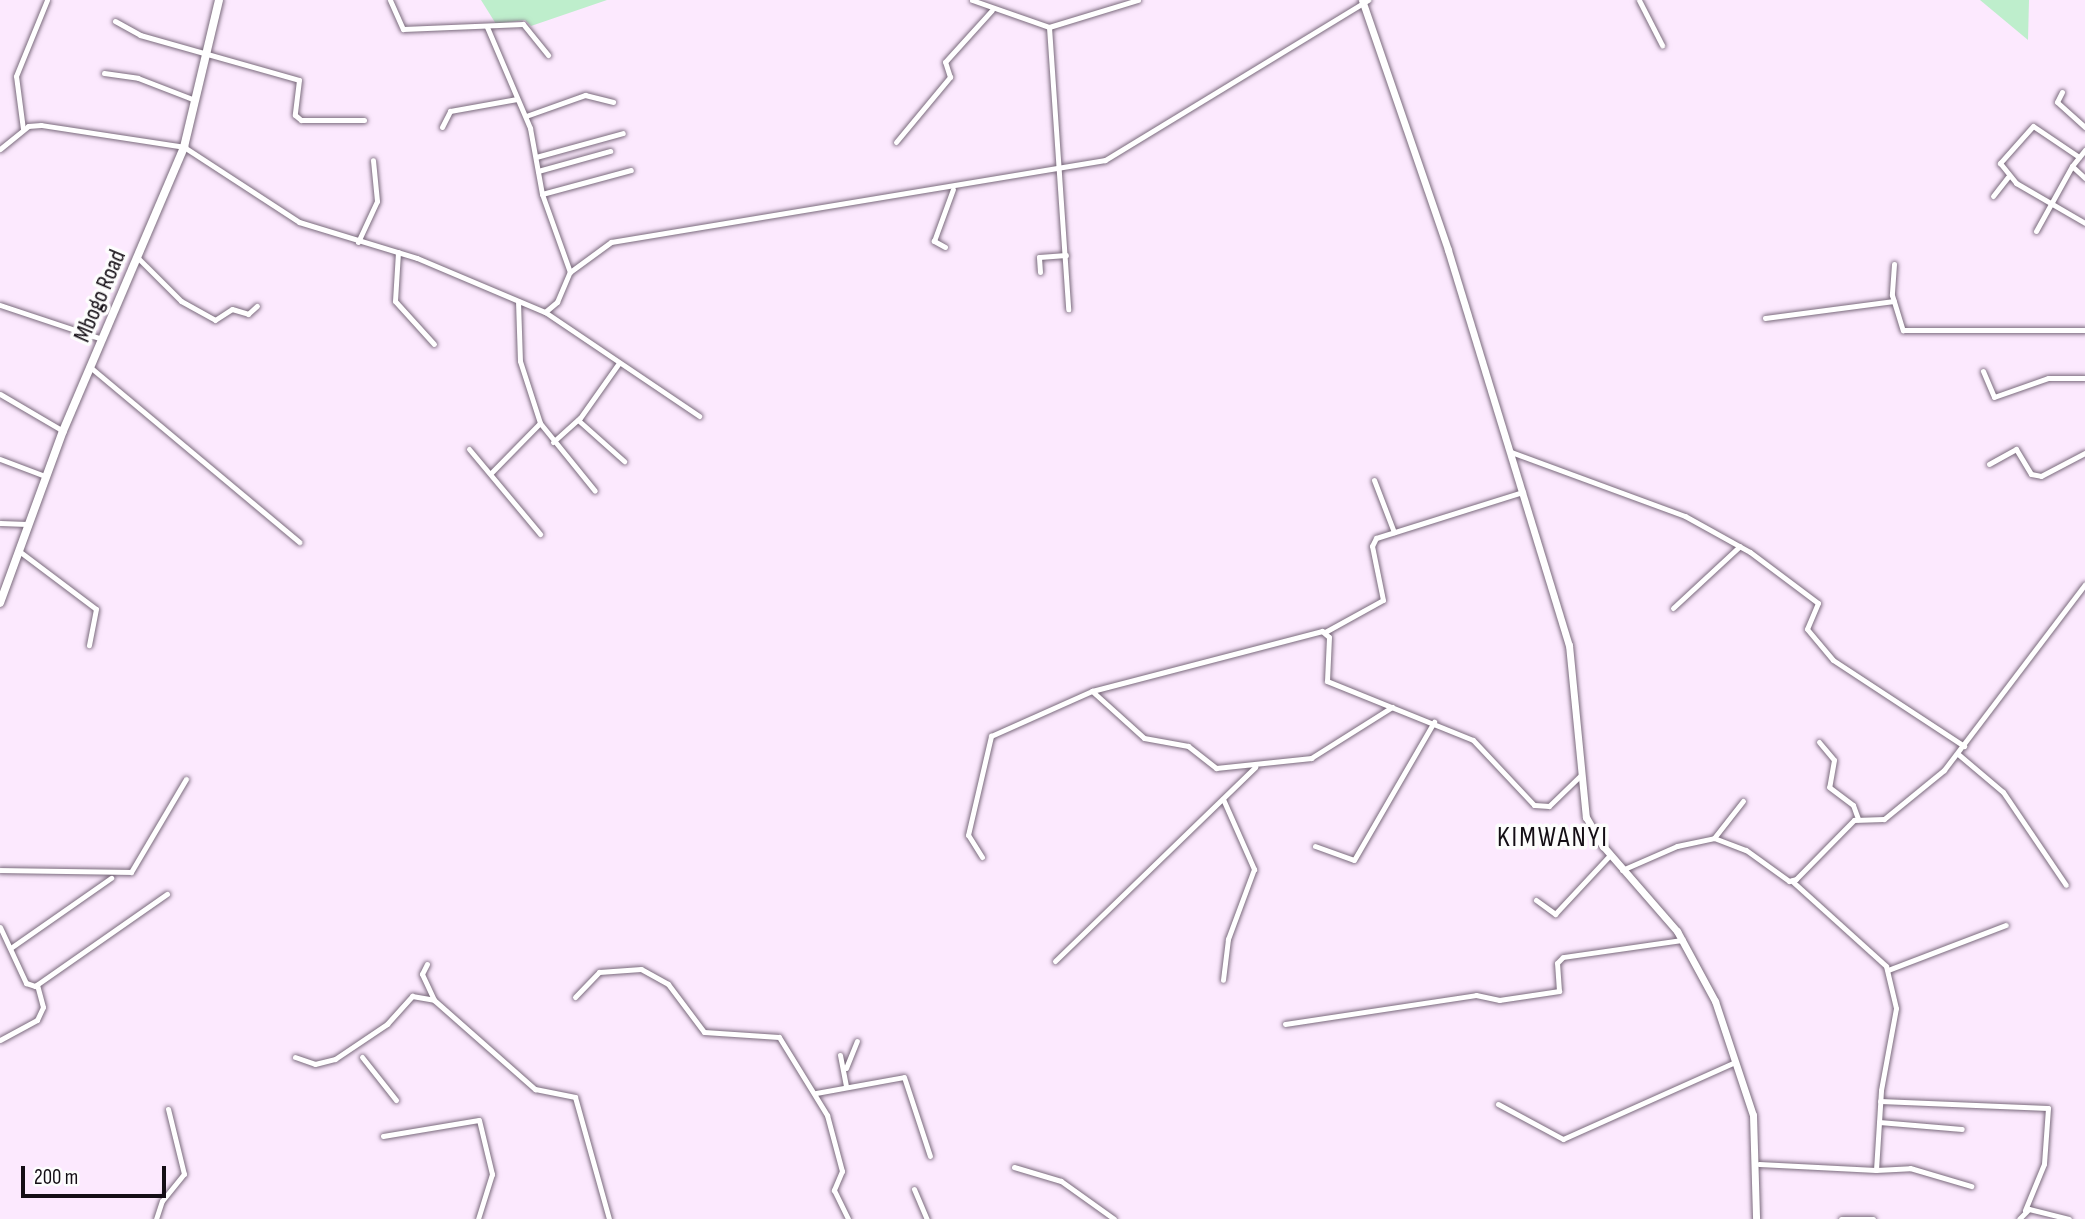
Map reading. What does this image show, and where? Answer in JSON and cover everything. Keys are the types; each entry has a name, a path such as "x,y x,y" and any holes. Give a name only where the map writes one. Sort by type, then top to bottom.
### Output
{"main road":[{"name":"Mbogo Road","path":"0,603 63,431 184,147 198,102 219,0"}],"street":[{"path":"23,129 16,76 47,0"},
{"path":"390,0 403,29 526,25 548,55"},
{"path":"972,0 992,10 1049,27 1138,0"},
{"path":"1639,0 1662,45"},
{"path":"545,312 557,302 570,272 599,247 648,233 1058,173 1105,160 1364,1 1511,452 1573,662 1580,776 1586,817 1610,855 1683,940 1715,1001 1753,1115 1759,1164 1756,1219"},
{"path":"896,142 950,77 945,62 992,10"},
{"path":"115,21 140,35 299,80 295,115 301,120 364,120"},
{"path":"487,27 526,116 542,194 570,272"},
{"path":"1049,27 1068,309"},
{"path":"104,74 138,78 198,102"},
{"path":"2062,92 2057,102 2085,127"},
{"path":"526,116 585,95 613,102"},
{"path":"442,127 450,110 517,99"},
{"path":"0,149 23,129 62,127 184,147 286,215 358,243 398,252 545,312 699,416"},
{"path":"2078,157 2030,127 2000,159 2008,177 2053,199 2085,223"},
{"path":"536,157 623,133"},
{"path":"2036,231 2072,166 2085,150"},
{"path":"538,172 610,151"},
{"path":"358,243 377,201 373,160"},
{"path":"2072,166 2085,178"},
{"path":"542,194 631,170"},
{"path":"1993,196 2008,177"},
{"path":"945,247 934,241 953,189"},
{"path":"398,252 395,301 434,344"},
{"path":"1040,272 1039,257 1066,255"},
{"path":"137,257 173,295 215,320 232,309 248,314 257,306"},
{"path":"1894,264 1894,301 1903,330 2085,330"},
{"path":"518,301 520,361 540,423 595,491"},
{"path":"1765,318 1894,301"},
{"path":"0,304 102,339"},
{"path":"553,442 578,421 619,363"},
{"path":"90,367 299,542"},
{"path":"1983,371 1994,397 2048,378 2085,378"},
{"path":"0,394 63,431"},
{"path":"578,421 624,461"},
{"path":"491,472 540,423"},
{"path":"469,449 491,472 540,534"},
{"path":"1989,464 2016,449 2031,474 2041,476 2085,453"},
{"path":"1511,452 1685,516 1740,546 1818,603 1807,629 1833,660 1964,746"},
{"path":"0,459 45,476"},
{"path":"1374,480 1394,532"},
{"path":"982,857 968,835 988,739 1034,712 1091,691 1325,632 1383,600 1372,546 1394,532 1523,492"},
{"path":"0,523 27,524"},
{"path":"1674,608 1740,546"},
{"path":"19,551 96,609 89,645"},
{"path":"1792,881 1858,819 1888,817 1958,754 2085,584"},
{"path":"1325,632 1327,681 1434,722 1487,749 1538,807 1549,806 1580,776"},
{"path":"1091,691 1144,738 1188,746 1212,768 1255,767 1311,758 1392,707"},
{"path":"1315,846 1354,860 1434,722"},
{"path":"1819,741 1834,760 1829,787 1853,805 1858,819"},
{"path":"1958,754 2003,792 2066,885"},
{"path":"1055,961 1255,767"},
{"path":"0,870 131,872 186,779"},
{"path":"1223,799 1254,869 1228,939 1223,981"},
{"path":"1714,838 1743,801"},
{"path":"1622,870 1690,841 1714,838 1746,850 1792,881 1888,970 1896,1008 1880,1101 1876,1170"},
{"path":"1536,901 1555,914 1610,855"},
{"path":"12,947 111,878"},
{"path":"0,928 12,947 26,983 37,985 167,894"},
{"path":"1888,970 2006,925"},
{"path":"1285,1024 1476,995 1499,1000 1557,992 1562,988 1557,962 1563,957 1683,940"},
{"path":"427,964 422,974 434,1000 535,1089 575,1097 609,1219"},
{"path":"575,997 599,972 641,969 668,984 705,1032 779,1037 816,1093 841,1166 834,1190 848,1219"},
{"path":"0,1041 37,1020 43,1007 37,985"},
{"path":"295,1057 327,1062 387,1024 412,996 434,1000"},
{"path":"846,1086 846,1068 857,1041"},
{"path":"840,1055 846,1068"},
{"path":"362,1057 396,1100"},
{"path":"1497,1104 1563,1139 1735,1062"},
{"path":"816,1093 904,1077 930,1156"},
{"path":"1880,1101 2048,1108 2044,1164 2019,1219"},
{"path":"156,1219 162,1201 184,1174 168,1109"},
{"path":"383,1136 479,1120 492,1174 478,1219"},
{"path":"1879,1122 1962,1129"},
{"path":"1759,1164 1876,1170 1910,1168 1971,1186"},
{"path":"1014,1167 1061,1181 1114,1219"},
{"path":"914,1189 927,1217 919,1219"},
{"path":"2025,1210 2069,1219"},
{"path":"1841,1219 1873,1219"}],"green space":[{"path":"481,0 607,0 531,26 525,20 496,24"},
{"path":"1980,0 2029,0 2028,40"}],"district":[{"name":"KIMWANYI","path":"1553,838"}]}
